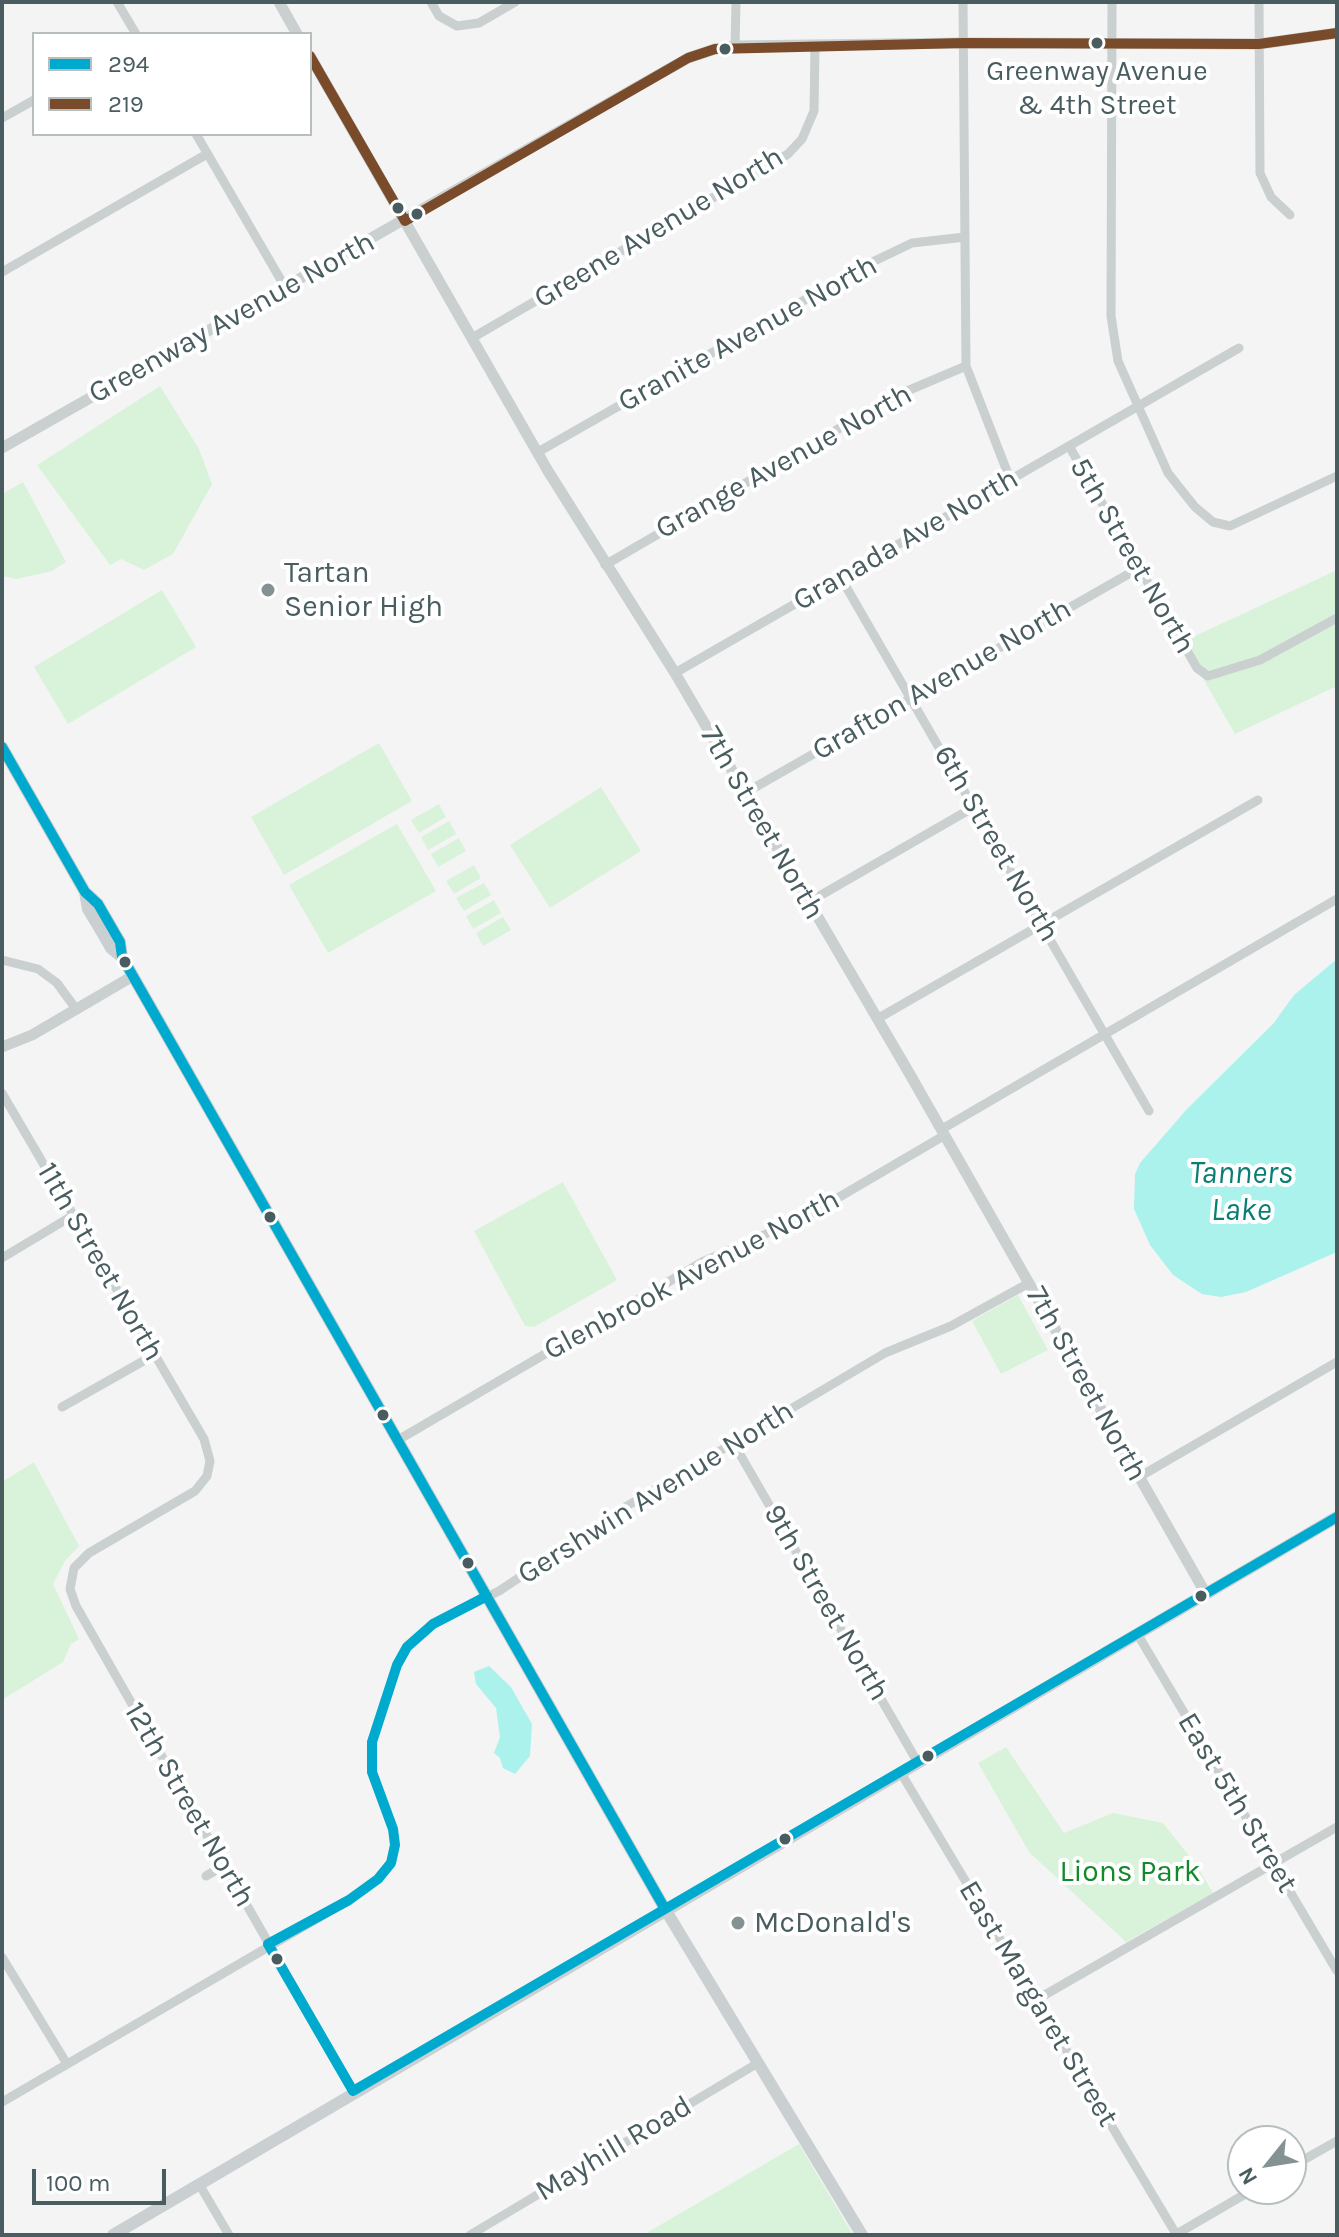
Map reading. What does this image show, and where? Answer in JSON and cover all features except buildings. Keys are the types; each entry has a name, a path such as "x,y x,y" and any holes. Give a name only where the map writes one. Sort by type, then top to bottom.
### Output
{"main road":[{"path":"2,747 85,892 88,909 105,939 122,957 133,976 665,1909 862,2235"},
{"path":"113,2235 353,2091 1337,1517"}],"street":[{"path":"117,2 135,32"},
{"path":"279,2 296,32"},
{"path":"431,2 439,16 457,26 479,23 515,2"},
{"path":"735,46 736,2"},
{"path":"963,2 966,366 1010,479"},
{"path":"1112,2 1111,316 1118,361 1168,473 1195,507 1213,522 1230,526 1337,476"},
{"path":"1259,2 1260,173 1271,197 1290,215"},
{"name":"Greenway Avenue North","path":"2,448 688,58 735,46 1259,44 1337,33"},
{"name":"Greene Avenue North","path":"472,338 788,154 802,139 814,111 815,46"},
{"name":"7th Street North","path":"312,59 538,452 605,565 675,673 943,1132 1206,1594"},
{"path":"2,118 32,101"},
{"path":"197,136 285,287"},
{"path":"2,272 207,154"},
{"name":"Granite Avenue North","path":"538,452 866,265 912,243 965,237"},
{"name":"Granada Ave North","path":"675,673 1239,348"},
{"name":"Grange Avenue North","path":"605,565 893,397 966,366"},
{"name":"5th Street North","path":"1069,446 1195,665 1208,676 1260,660 1337,618"},
{"name":"Grafton Avenue North","path":"745,793 1139,568"},
{"name":"6th Street North","path":"841,578 1149,1111"},
{"path":"877,1019 1258,800"},
{"path":"809,902 974,807"},
{"name":"Glenbrook Avenue North","path":"398,1440 704,1261 807,1216 1337,899"},
{"path":"2,960 38,969 57,983 76,1009"},
{"path":"2,1047 32,1035 133,976"},
{"name":"11th Street North","path":"2,1093 199,1431 210,1461 207,1476 195,1491 89,1553 74,1568 70,1589 75,1602"},
{"path":"2,1258 72,1216"},
{"name":"Gershwin Avenue North","path":"2,2102 268,1944 349,1900 378,1879 391,1863 395,1845 393,1829 372,1772 372,1742 397,1665 407,1647 433,1624 487,1596 627,1506 885,1353 951,1326 1029,1283"},
{"path":"62,1407 154,1355"},
{"path":"1139,1477 1337,1362"},
{"name":"9th Street North","path":"734,1444 918,1763"},
{"name":"12th Street North","path":"75,1602 353,2091"},
{"name":"East 5th Street","path":"1138,1635 1337,1971"},
{"name":"East Margaret Street","path":"901,1773 1175,2235"},
{"path":"1036,2000 1337,1827"},
{"path":"206,1876 223,1866"},
{"path":"2,1957 67,2064"},
{"name":"Mayhill Road","path":"470,2235 758,2063"},
{"path":"1307,2158 1337,2141"},
{"path":"199,2184 229,2235"},
{"path":"1175,2235 1227,2205"}],"green space":[{"path":"160,386 199,449 212,484 173,554 144,570 121,559 110,565 37,465"},
{"path":"23,482 66,562 52,571 17,579 2,576 2,494"},
{"path":"1337,570 1337,686 1235,734 1182,642"},
{"path":"162,590 196,647 68,724 34,667"},
{"path":"379,743 412,801 284,875 251,817"},
{"path":"601,787 641,851 550,908 510,845"},
{"path":"439,804 446,817 419,833 411,820"},
{"path":"449,821 456,834 428,850 421,837"},
{"path":"397,824 436,891 328,953 289,885"},
{"path":"459,838 466,851 438,867 431,854"},
{"path":"474,865 481,878 454,894 446,881"},
{"path":"484,883 491,895 464,911 456,898"},
{"path":"494,900 501,913 473,929 466,916"},
{"path":"503,917 511,930 483,946 476,933"},
{"path":"563,1182 617,1280 534,1327 525,1326 474,1231"},
{"path":"1018,1295 1048,1350 1001,1374 972,1321"},
{"path":"34,1462 79,1546 65,1561 53,1584 79,1639 71,1644 63,1662 2,1700 2,1482"},
{"name":"Lions Park","path":"1006,1747 1064,1833 1113,1813 1163,1823 1197,1866 1213,1893 1126,1942 1029,1852 978,1763"},
{"path":"799,2144 853,2235 643,2235"}],"water":[{"name":"Tanners Lake","path":"1337,959 1337,1252 1246,1292 1221,1297 1202,1294 1173,1275 1150,1245 1134,1209 1135,1174 1140,1163 1187,1109 1273,1024 1294,995"},
{"path":"489,1666 511,1687 532,1724 530,1756 515,1774 503,1768 500,1758 494,1753 500,1737 496,1708 476,1684 474,1672"}],"transit line":[{"name":"219","path":"405,221 688,58 715,49 964,43 1259,44 1337,33"},
{"name":"219","path":"312,59 405,221"},
{"name":"294","path":"2,747 85,892 98,904 120,942 122,957 665,1909"},
{"name":"294","path":"487,1596 433,1624 407,1647 397,1665 372,1742 372,1772 393,1829 395,1845 391,1863 378,1879 349,1900 268,1944 353,2091 1337,1517"}],"place":[{"name":"Greenway Avenue & 4th Street","path":"1097,43"},
{"name":"Tartan Senior High","path":"268,590"},
{"name":"McDonald's","path":"738,1923"}]}
